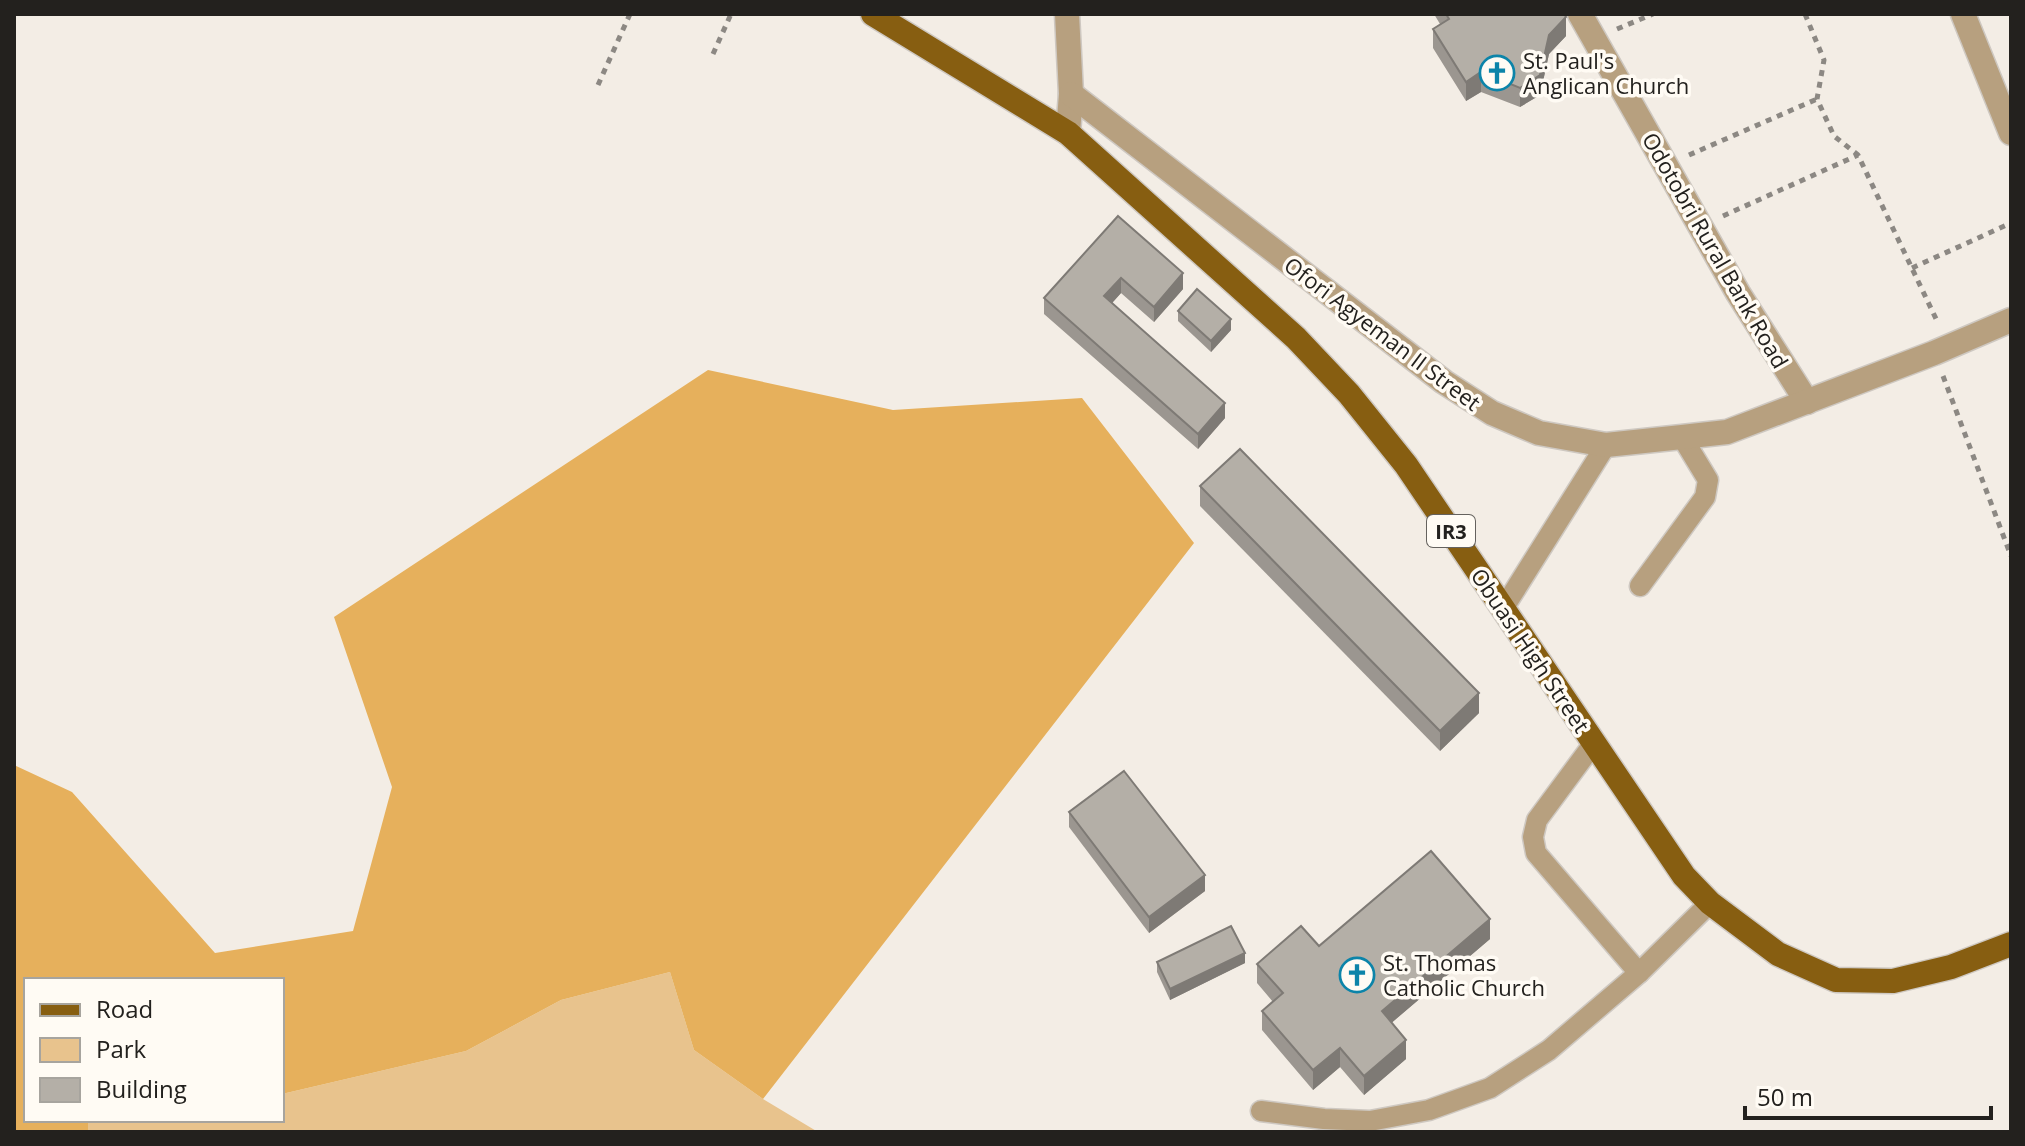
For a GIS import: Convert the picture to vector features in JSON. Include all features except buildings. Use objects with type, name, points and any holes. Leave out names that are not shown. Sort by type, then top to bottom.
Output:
[{"type":"main road","name":"Obuasi High Street","points":[[873,14],[1068,133],[1296,338],[1349,394],[1406,465],[1684,876],[1710,903],[1778,954],[1836,980],[1893,981],[1951,967],[2011,944]]},
{"type":"street","points":[[1067,14],[1071,94],[1068,133]]},
{"type":"street","name":"Odotobri Rural Bank Road","points":[[1580,14],[1738,293],[1807,402]]},
{"type":"street","points":[[1963,14],[2011,133]]},
{"type":"street","name":"Ofori Agyeman II Street","points":[[1071,94],[1456,390],[1492,413],[1539,433],[1606,445],[1727,432],[1942,350],[2011,320]]},
{"type":"lane","points":[[1640,586],[1705,497],[1708,480],[1682,437]]},
{"type":"lane","points":[[1503,609],[1606,445]]},
{"type":"lane","points":[[1594,743],[1537,820],[1533,837],[1536,853],[1639,973]]},
{"type":"lane","points":[[1261,1111],[1370,1121],[1429,1110],[1490,1088],[1549,1050],[1639,973],[1710,903]]},
{"type":"path","points":[[598,85],[630,14]]},
{"type":"path","points":[[713,54],[731,14]]},
{"type":"path","points":[[1594,39],[1653,14]]},
{"type":"path","points":[[1805,14],[1824,60],[1817,99],[1834,136],[1858,155],[1912,268],[2011,556]]},
{"type":"path","points":[[1666,165],[1817,99]]},
{"type":"path","points":[[1700,226],[1858,155]]},
{"type":"path","points":[[1912,268],[2011,223]]},
{"type":"green space","points":[[670,972],[694,1050],[763,1099],[818,1132],[88,1132],[88,1122],[284,1122],[284,1094],[466,1051],[561,1000]]},
{"type":"shaded area","points":[[708,370],[893,410],[1082,398],[1194,543],[763,1099],[694,1050],[670,972],[561,1000],[466,1051],[284,1094],[284,978],[24,978],[24,1122],[88,1122],[88,1132],[14,1132],[14,765],[72,792],[215,953],[353,931],[392,787],[334,617]]},
{"type":"place","name":"St. Paul's Anglican Church","points":[[1497,73]]},
{"type":"place","name":"St. Thomas Catholic Church","points":[[1357,975]]}]
